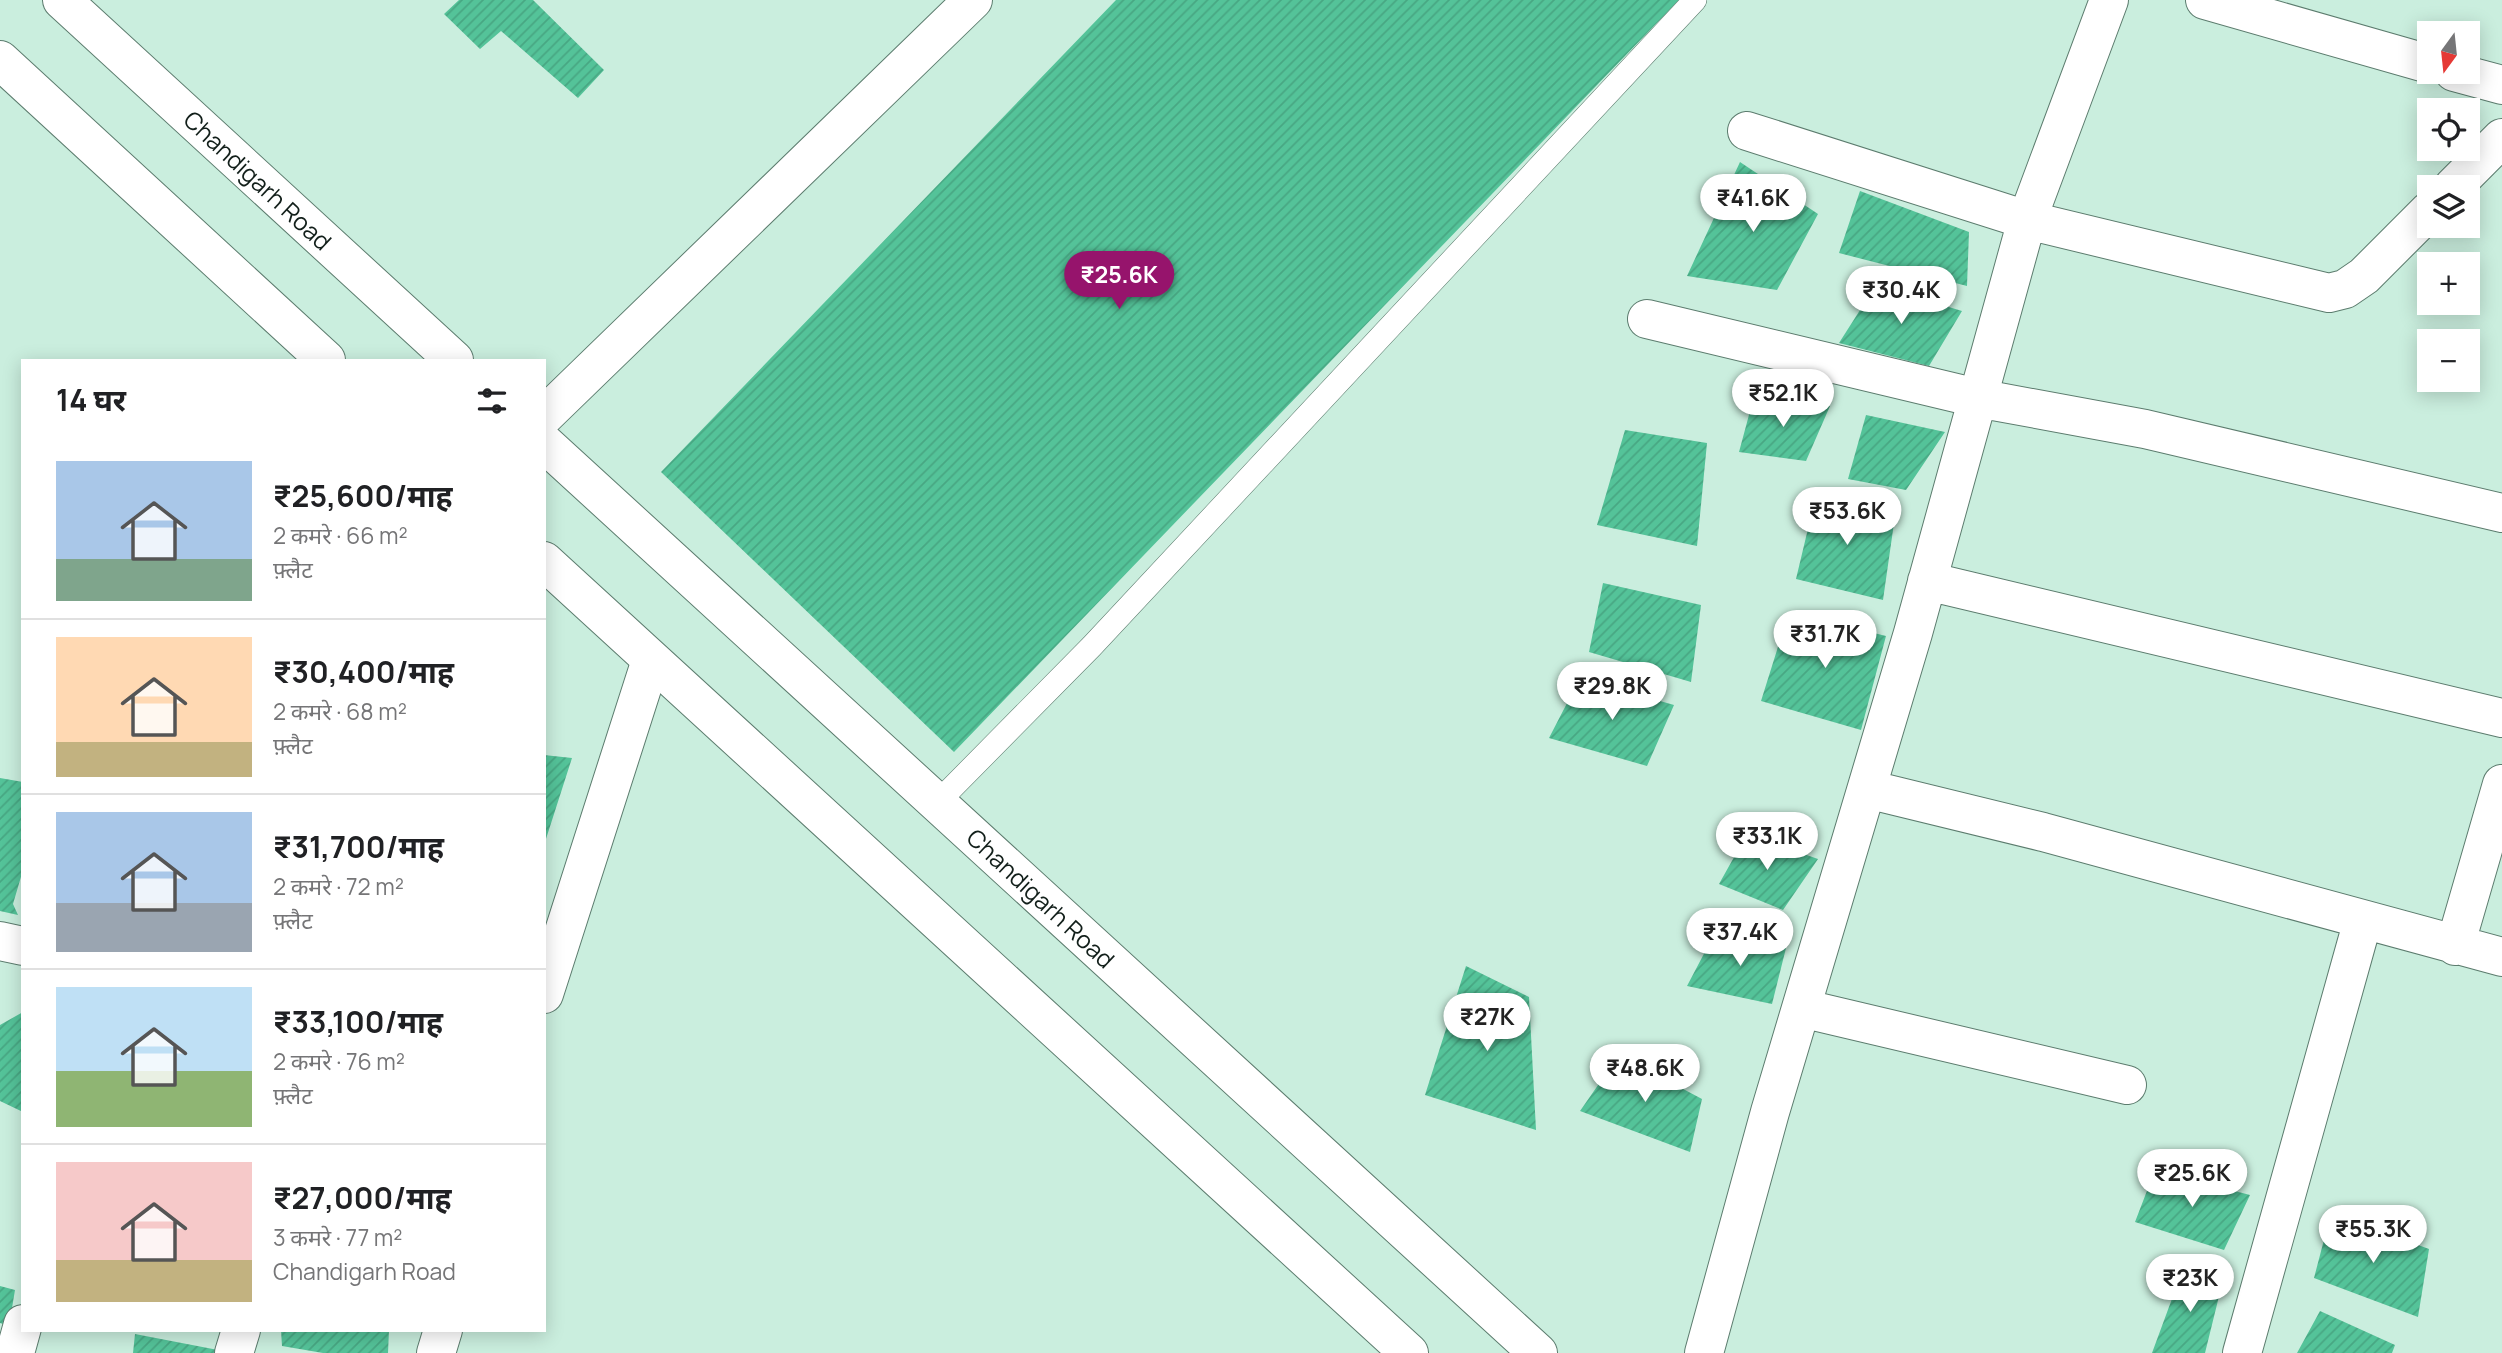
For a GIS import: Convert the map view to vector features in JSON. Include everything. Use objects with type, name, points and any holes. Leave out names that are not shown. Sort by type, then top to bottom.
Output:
[{"type":"street","name":"Chandigarh Road","points":[[62,0],[453,359]]},
{"type":"street","points":[[546,414],[973,0]]},
{"type":"street","points":[[1704,1353],[1801,1008],[1927,581],[2027,220],[2109,0]]},
{"type":"street","points":[[2205,0],[2417,61]]},
{"type":"street","points":[[0,61],[325,359]]},
{"type":"street","points":[[2480,79],[2502,85]]},
{"type":"street","points":[[1747,131],[2027,220],[2329,293],[2345,289],[2364,276],[2417,223]]},
{"type":"street","points":[[2465,175],[2502,138]]},
{"type":"street","points":[[1647,319],[1978,398],[2144,429],[2502,513]]},
{"type":"street","name":"Chandigarh Road","points":[[546,445],[1538,1353]]},
{"type":"street","points":[[546,563],[1409,1353]]},
{"type":"street","points":[[1927,581],[2502,718]]},
{"type":"street","points":[[546,988],[652,660]]},
{"type":"street","points":[[2455,946],[2502,784]]},
{"type":"street","points":[[1867,789],[2043,832],[2502,957]]},
{"type":"street","points":[[2242,1353],[2363,920]]},
{"type":"street","points":[[0,941],[21,946]]},
{"type":"street","points":[[1801,1008],[2127,1085]]},
{"type":"street","points":[[15,1353],[21,1331]]},
{"type":"street","points":[[234,1353],[240,1332]]},
{"type":"street","points":[[436,1353],[442,1332]]},
{"type":"lane","points":[[937,803],[1102,636],[1695,0]]},
{"type":"building","points":[[459,0],[533,0],[604,70],[578,98],[501,31],[480,49],[444,14]]},
{"type":"building","points":[[1116,0],[1679,0],[954,752],[661,472]]},
{"type":"building","points":[[1740,162],[1818,214],[1777,290],[1687,276]]},
{"type":"building","points":[[1860,191],[1969,232],[1967,286],[1839,253]]},
{"type":"building","points":[[1876,285],[1962,311],[1929,366],[1839,343]]},
{"type":"building","points":[[1753,400],[1830,406],[1806,461],[1739,452]]},
{"type":"building","points":[[1866,415],[1945,432],[1906,490],[1848,479]]},
{"type":"building","points":[[1625,430],[1707,443],[1697,546],[1597,525]]},
{"type":"building","points":[[1817,491],[1895,516],[1883,600],[1796,579]]},
{"type":"building","points":[[1603,583],[1701,605],[1691,682],[1589,652]]},
{"type":"building","points":[[1789,612],[1886,636],[1861,730],[1761,701]]},
{"type":"building","points":[[1580,678],[1674,705],[1647,766],[1549,738]]},
{"type":"building","points":[[546,755],[572,758],[546,839]]},
{"type":"building","points":[[0,778],[21,782],[21,877],[13,904],[18,915],[0,911]]},
{"type":"building","points":[[1747,834],[1818,859],[1783,910],[1719,884]]},
{"type":"building","points":[[1717,929],[1786,948],[1772,1004],[1687,986]]},
{"type":"building","points":[[1466,966],[1529,997],[1536,1130],[1425,1095]]},
{"type":"building","points":[[21,1013],[21,1111],[0,1101],[0,1025]]},
{"type":"building","points":[[1619,1055],[1702,1099],[1690,1152],[1580,1111]]},
{"type":"building","points":[[2155,1170],[2250,1195],[2224,1250],[2135,1222]]},
{"type":"building","points":[[2331,1213],[2429,1249],[2418,1317],[2314,1278]]},
{"type":"building","points":[[2183,1269],[2224,1276],[2205,1353],[2152,1353]]},
{"type":"building","points":[[0,1286],[15,1290],[9,1326],[0,1323]]},
{"type":"building","points":[[2320,1311],[2395,1345],[2392,1353],[2297,1353]]},
{"type":"building","points":[[281,1332],[389,1332],[388,1353],[323,1353],[282,1346]]},
{"type":"building","points":[[135,1334],[218,1350],[217,1353],[133,1353]]}]
